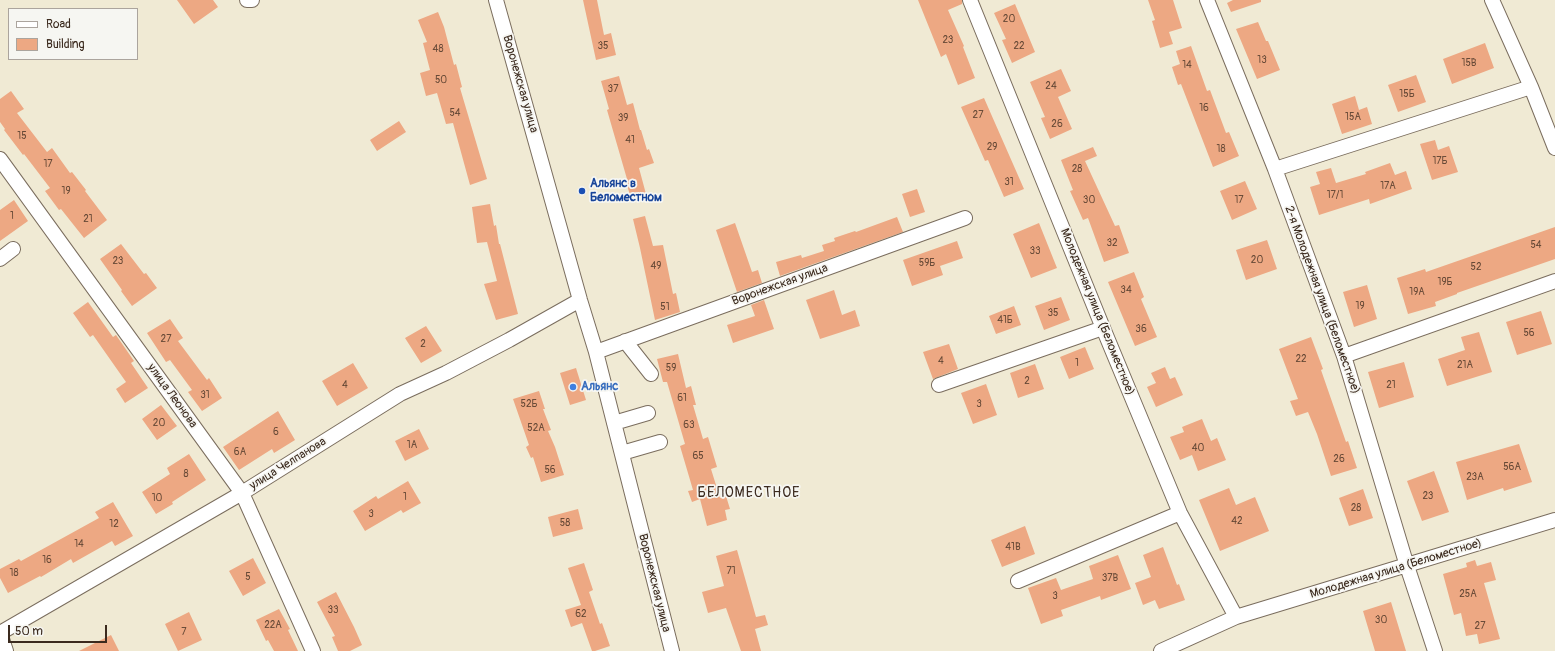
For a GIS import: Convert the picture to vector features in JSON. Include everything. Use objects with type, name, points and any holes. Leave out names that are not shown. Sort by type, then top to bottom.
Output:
[{"type":"street","points":[[247,0],[252,0]]},
{"type":"street","name":"Воронежская улица","points":[[496,0],[596,352],[672,651]]},
{"type":"street","name":"Молодежная улица (Беломестное)","points":[[970,0],[1180,513],[1236,617]]},
{"type":"street","name":"2-я Молодежная улица (Беломестное)","points":[[1207,0],[1275,169],[1344,356],[1407,566],[1435,651]]},
{"type":"street","points":[[1492,0],[1531,86],[1555,148]]},
{"type":"street","points":[[1275,169],[1531,86]]},
{"type":"street","name":"улица Леонова","points":[[2,165],[242,493],[313,651]]},
{"type":"street","name":"Воронежская улица","points":[[596,352],[964,218]]},
{"type":"street","points":[[0,259],[13,249]]},
{"type":"street","points":[[1344,356],[1555,281]]},
{"type":"street","name":"улица Челпанова","points":[[0,634],[242,493],[400,394],[446,373],[502,344],[580,300]]},
{"type":"street","points":[[939,385],[1103,328]]},
{"type":"street","points":[[625,341],[651,374]]},
{"type":"street","points":[[614,423],[648,413]]},
{"type":"street","points":[[622,453],[660,442]]},
{"type":"street","points":[[1018,582],[1180,513]]},
{"type":"street","name":"Молодежная улица (Беломестное)","points":[[1161,651],[1236,617],[1555,520]]},
{"type":"street","points":[[0,634],[6,651]]},
{"type":"building","points":[[177,0],[213,0],[218,7],[194,24]]},
{"type":"building","points":[[583,0],[597,0],[604,35],[611,33],[616,55],[596,60]]},
{"type":"building","points":[[918,0],[962,0],[962,4],[948,10],[964,46],[963,47],[975,78],[958,85],[946,54],[941,57]]},
{"type":"building","points":[[1148,0],[1173,0],[1182,28],[1169,32],[1173,44],[1160,48],[1152,21],[1155,20]]},
{"type":"building","points":[[1233,0],[1261,0],[1261,2],[1231,12],[1227,3]]},
{"type":"building","points":[[1015,4],[1035,52],[1012,63],[1002,40],[1006,39],[994,13]]},
{"type":"building","points":[[438,12],[444,27],[454,65],[456,64],[462,87],[460,88],[487,179],[470,185],[453,123],[446,124],[437,93],[426,96],[420,73],[430,70],[423,43],[427,42],[418,20]]},
{"type":"building","points":[[1258,22],[1280,70],[1257,79],[1236,29]]},
{"type":"building","points":[[1485,43],[1494,68],[1452,84],[1443,59]]},
{"type":"building","points":[[1191,46],[1207,91],[1210,90],[1226,133],[1229,132],[1239,156],[1213,167],[1181,84],[1178,85],[1172,67],[1180,64],[1176,51]]},
{"type":"building","points":[[1061,69],[1071,91],[1058,97],[1072,129],[1050,139],[1041,118],[1045,117],[1030,82]]},
{"type":"building","points":[[1416,75],[1426,102],[1398,112],[1388,85]]},
{"type":"building","points":[[619,76],[627,105],[633,103],[647,150],[649,149],[654,163],[639,168],[646,194],[631,198],[607,110],[609,109],[601,81]]},
{"type":"building","points":[[11,91],[24,109],[17,113],[47,152],[52,148],[70,173],[72,172],[86,190],[85,191],[107,220],[84,238],[61,209],[59,210],[45,191],[50,188],[4,130],[5,129],[0,122],[0,99]]},
{"type":"building","points":[[1355,96],[1359,110],[1367,107],[1372,124],[1342,134],[1332,104]]},
{"type":"building","points":[[984,98],[1024,189],[1004,197],[988,160],[985,161],[961,107]]},
{"type":"building","points":[[399,121],[406,132],[377,151],[370,140]]},
{"type":"building","points":[[1435,140],[1438,150],[1449,146],[1458,172],[1432,180],[1420,144]]},
{"type":"building","points":[[1093,147],[1097,156],[1085,161],[1115,226],[1119,225],[1129,253],[1104,262],[1088,218],[1083,220],[1070,191],[1073,190],[1061,160]]},
{"type":"building","points":[[1390,163],[1395,175],[1406,171],[1412,189],[1370,204],[1369,199],[1319,215],[1310,187],[1320,184],[1316,172],[1331,168],[1336,183],[1366,174],[1365,172]]},
{"type":"building","points":[[1245,181],[1257,209],[1232,220],[1220,191]]},
{"type":"building","points":[[917,189],[925,212],[910,217],[902,194]]},
{"type":"building","points":[[14,200],[28,221],[0,241],[0,210]]},
{"type":"building","points":[[490,204],[494,226],[496,225],[499,244],[518,314],[496,320],[484,284],[497,281],[487,242],[477,243],[472,207]]},
{"type":"building","points":[[645,216],[653,246],[663,245],[673,294],[676,293],[680,312],[655,320],[633,219]]},
{"type":"building","points":[[897,217],[903,232],[780,276],[776,262],[801,255],[802,258],[824,251],[822,245],[835,241],[834,238],[855,231],[856,232]]},
{"type":"building","points":[[735,223],[752,272],[758,270],[762,283],[737,292],[716,230]]},
{"type":"building","points":[[1039,223],[1057,268],[1031,278],[1013,234]]},
{"type":"building","points":[[1555,227],[1555,259],[1457,293],[1435,302],[1436,306],[1408,314],[1397,278],[1425,269],[1426,272]]},
{"type":"building","points":[[1267,240],[1277,269],[1246,280],[1236,250]]},
{"type":"building","points":[[957,241],[963,258],[940,266],[943,275],[912,286],[903,260]]},
{"type":"building","points":[[121,244],[157,288],[132,306],[100,259]]},
{"type":"building","points":[[1134,272],[1144,297],[1141,299],[1157,337],[1135,346],[1108,282]]},
{"type":"building","points":[[1367,285],[1377,319],[1354,327],[1343,292]]},
{"type":"building","points":[[834,290],[842,315],[855,310],[860,326],[820,339],[806,300]]},
{"type":"building","points":[[1061,297],[1070,320],[1044,330],[1035,306]]},
{"type":"building","points":[[764,300],[774,329],[733,343],[727,325],[755,316],[751,305]]},
{"type":"building","points":[[88,302],[113,337],[116,335],[134,361],[131,363],[148,388],[125,403],[116,389],[126,382],[93,335],[90,337],[73,313]]},
{"type":"building","points":[[1014,306],[1021,325],[996,334],[989,316]]},
{"type":"building","points":[[1541,311],[1552,344],[1517,355],[1506,322]]},
{"type":"building","points":[[170,319],[183,338],[178,341],[207,380],[209,378],[222,398],[202,411],[188,392],[192,390],[170,360],[166,362],[147,333]]},
{"type":"building","points":[[426,326],[442,351],[421,363],[405,338]]},
{"type":"building","points":[[1479,332],[1492,372],[1447,386],[1438,359],[1465,350],[1461,337]]},
{"type":"building","points":[[1311,337],[1323,369],[1321,370],[1346,442],[1348,441],[1357,468],[1331,476],[1308,412],[1296,416],[1290,401],[1298,399],[1279,349]]},
{"type":"building","points":[[949,344],[958,369],[933,379],[923,352]]},
{"type":"building","points":[[1085,347],[1094,369],[1069,379],[1060,357]]},
{"type":"building","points":[[678,354],[686,388],[691,386],[696,405],[693,405],[703,439],[708,437],[717,467],[711,469],[720,498],[726,496],[730,509],[725,510],[727,520],[707,526],[700,499],[692,502],[688,491],[693,490],[680,446],[685,444],[667,382],[663,382],[657,359]]},
{"type":"building","points":[[1404,362],[1414,397],[1379,408],[1368,372]]},
{"type":"building","points":[[353,363],[368,388],[337,406],[322,381]]},
{"type":"building","points":[[1035,364],[1044,389],[1018,398],[1010,373]]},
{"type":"building","points":[[1165,367],[1170,379],[1175,377],[1183,395],[1156,407],[1147,387],[1156,383],[1151,373]]},
{"type":"building","name":"Альянс","points":[[576,368],[586,400],[570,405],[560,373]]},
{"type":"building","points":[[986,384],[997,415],[973,424],[961,393]]},
{"type":"building","points":[[539,391],[545,409],[543,409],[551,430],[548,431],[564,475],[541,482],[533,457],[531,458],[526,447],[529,445],[513,399]]},
{"type":"building","points":[[161,405],[177,426],[157,440],[142,419]]},
{"type":"building","points":[[278,411],[295,440],[274,453],[272,449],[239,470],[223,447]]},
{"type":"building","points":[[1202,419],[1211,441],[1217,438],[1226,460],[1198,471],[1192,455],[1180,460],[1170,437],[1184,432],[1182,427]]},
{"type":"building","points":[[419,429],[429,449],[405,461],[395,441]]},
{"type":"building","points":[[1519,444],[1532,482],[1504,491],[1503,488],[1467,500],[1456,462]]},
{"type":"building","points":[[189,454],[206,480],[172,502],[173,504],[156,514],[142,492],[170,474],[167,468]]},
{"type":"building","points":[[1434,471],[1449,512],[1422,521],[1407,481]]},
{"type":"building","points":[[408,481],[421,503],[403,513],[401,510],[365,531],[353,511],[376,496],[378,499]]},
{"type":"building","points":[[1229,488],[1236,505],[1255,497],[1269,531],[1220,551],[1199,500]]},
{"type":"building","points":[[1363,489],[1373,518],[1349,526],[1339,498]]},
{"type":"building","points":[[113,502],[133,536],[115,546],[112,541],[73,563],[71,559],[41,577],[40,576],[8,593],[0,578],[0,569],[19,559],[21,561],[99,518],[95,512]]},
{"type":"building","points":[[578,509],[583,529],[553,537],[548,517]]},
{"type":"building","points":[[1025,526],[1035,554],[1002,567],[991,540]]},
{"type":"building","points":[[1163,547],[1177,585],[1179,584],[1185,600],[1159,609],[1155,600],[1143,605],[1135,583],[1151,577],[1143,555]]},
{"type":"building","points":[[737,550],[756,617],[765,615],[768,625],[755,629],[761,651],[741,651],[726,608],[708,613],[702,592],[724,586],[716,556]]},
{"type":"building","points":[[1118,555],[1131,589],[1101,600],[1100,596],[1061,610],[1063,616],[1041,624],[1028,588],[1056,578],[1061,590],[1093,579],[1089,566]]},
{"type":"building","points":[[253,558],[266,583],[243,596],[229,571]]},
{"type":"building","points":[[1475,560],[1477,566],[1491,562],[1496,580],[1484,583],[1500,639],[1479,644],[1477,634],[1466,636],[1461,613],[1454,615],[1443,574],[1467,567],[1466,563]]},
{"type":"building","points":[[584,563],[593,590],[589,592],[600,624],[602,623],[610,646],[595,651],[592,651],[582,623],[571,627],[565,610],[581,605],[568,568]]},
{"type":"building","points":[[336,592],[362,645],[350,651],[338,651],[332,637],[335,636],[317,602]]},
{"type":"building","points":[[1391,602],[1406,651],[1375,651],[1363,611]]},
{"type":"building","points":[[279,609],[290,629],[288,630],[298,651],[274,651],[268,640],[266,641],[256,620]]},
{"type":"building","points":[[189,612],[202,640],[178,651],[165,624]]},
{"type":"building","points":[[111,635],[119,651],[79,651]]},
{"type":"place","name":"Альянс в Беломестном","points":[[582,191]]},
{"type":"place","name":"Альянс","points":[[573,387]]},
{"type":"district","name":"БЕЛОМЕСТНОЕ","points":[[749,493]]}]
